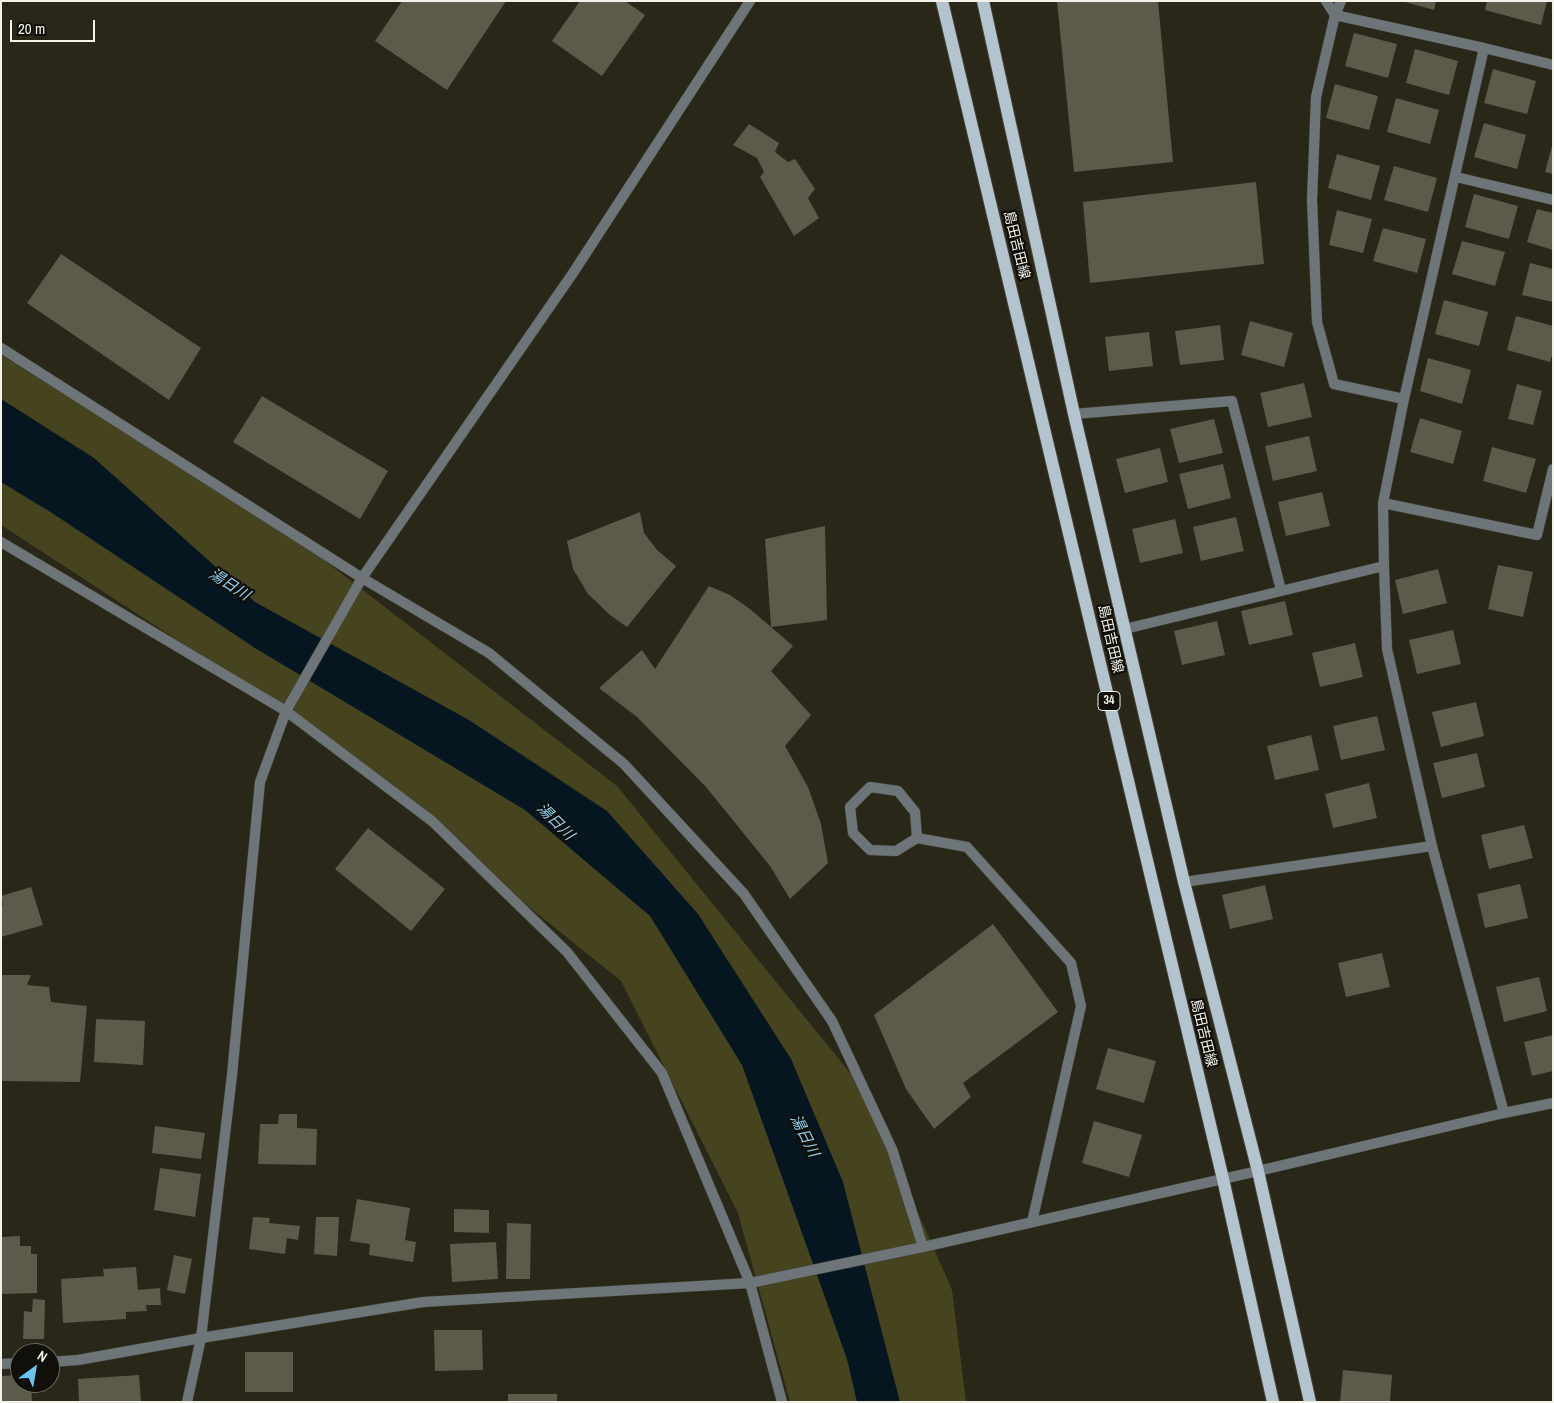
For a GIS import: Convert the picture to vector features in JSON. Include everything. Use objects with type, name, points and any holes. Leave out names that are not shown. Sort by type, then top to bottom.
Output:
[{"type":"main road","name":"島田吉田線","points":[[942,1],[1223,1180],[1272,1402]]},
{"type":"main road","name":"島田吉田線","points":[[983,1],[1074,414],[1184,882],[1258,1172],[1310,1402]]},
{"type":"street","points":[[188,1402],[201,1338],[232,1074],[260,782],[286,711],[362,578],[573,273],[750,1]]},
{"type":"street","points":[[1326,1],[1336,15],[1553,65]]},
{"type":"street","points":[[1341,1],[1316,97],[1312,200],[1317,322],[1334,384],[1404,399]]},
{"type":"street","points":[[1484,48],[1404,399],[1384,503],[1384,566],[1387,649],[1432,846],[1504,1113]]},
{"type":"street","points":[[1456,177],[1553,200]]},
{"type":"street","points":[[1,348],[362,578],[488,652],[624,764],[744,894],[832,1021],[892,1149],[923,1247]]},
{"type":"street","points":[[1074,414],[1232,401],[1281,590]]},
{"type":"street","points":[[1384,503],[1537,534],[1553,469]]},
{"type":"street","points":[[1,542],[286,711],[432,821],[567,952],[662,1073],[750,1283],[782,1402]]},
{"type":"street","points":[[1125,629],[1384,566]]},
{"type":"street","points":[[917,838],[915,812],[898,791],[870,787],[850,807],[853,833],[870,850],[896,851],[917,838],[967,847],[1072,963],[1081,1006],[1032,1222]]},
{"type":"street","points":[[1184,882],[1432,846]]},
{"type":"street","points":[[60,1361],[78,1360],[423,1302],[750,1283],[923,1247],[1223,1180],[1553,1103]]},
{"type":"shaded area","points":[[1,355],[276,523],[617,786],[864,1090],[952,1290],[966,1402],[790,1402],[738,1213],[621,981],[286,711],[1,525]]},
{"type":"water","name":"湯日川","points":[[1,399],[94,458],[255,602],[469,720],[607,811],[698,914],[791,1059],[843,1182],[900,1402],[857,1402],[847,1359],[742,1065],[650,916],[525,810],[255,648],[52,513],[1,482]]},
{"type":"building","points":[[402,1],[506,1],[447,90],[375,41]]},
{"type":"building","points":[[580,1],[625,1],[645,15],[602,76],[552,41]]},
{"type":"building","points":[[1057,1],[1158,1],[1173,162],[1074,172]]},
{"type":"building","points":[[1402,1],[1436,1],[1434,10]]},
{"type":"building","points":[[1487,1],[1547,1],[1541,25],[1485,10]]},
{"type":"building","points":[[1354,33],[1397,44],[1388,78],[1345,66]]},
{"type":"building","points":[[1415,49],[1458,61],[1449,95],[1406,83]]},
{"type":"building","points":[[1493,69],[1536,81],[1527,114],[1484,103]]},
{"type":"building","points":[[1335,84],[1378,96],[1369,130],[1326,118]]},
{"type":"building","points":[[1396,98],[1439,110],[1430,144],[1387,132]]},
{"type":"building","points":[[1484,123],[1526,135],[1517,169],[1474,157]]},
{"type":"building","points":[[749,124],[779,143],[775,152],[788,162],[795,159],[815,189],[808,198],[819,218],[794,236],[760,177],[764,172],[757,158],[733,145]]},
{"type":"building","points":[[1553,146],[1553,174],[1545,172]]},
{"type":"building","points":[[1337,154],[1380,166],[1371,200],[1328,188]]},
{"type":"building","points":[[1394,166],[1437,178],[1428,212],[1384,200]]},
{"type":"building","points":[[1256,182],[1264,264],[1090,283],[1083,202]]},
{"type":"building","points":[[1474,194],[1518,206],[1509,239],[1465,227]]},
{"type":"building","points":[[1537,209],[1553,213],[1553,250],[1527,242]]},
{"type":"building","points":[[1337,210],[1372,219],[1363,253],[1329,245]]},
{"type":"building","points":[[1383,228],[1426,239],[1417,273],[1373,261]]},
{"type":"building","points":[[1462,241],[1505,252],[1495,286],[1452,274]]},
{"type":"building","points":[[61,254],[201,348],[169,400],[27,303]]},
{"type":"building","points":[[1530,263],[1553,269],[1553,302],[1522,295]]},
{"type":"building","points":[[1444,300],[1488,312],[1479,346],[1435,334]]},
{"type":"building","points":[[1516,316],[1553,326],[1553,352],[1550,362],[1507,350]]},
{"type":"building","points":[[1250,321],[1293,333],[1284,367],[1241,355]]},
{"type":"building","points":[[1220,325],[1224,360],[1180,365],[1175,331]]},
{"type":"building","points":[[1149,332],[1153,366],[1109,371],[1105,337]]},
{"type":"building","points":[[1428,358],[1471,370],[1462,404],[1420,391]]},
{"type":"building","points":[[1304,383],[1312,417],[1268,427],[1260,393]]},
{"type":"building","points":[[1517,384],[1542,391],[1533,425],[1508,419]]},
{"type":"building","points":[[262,396],[388,471],[360,519],[233,442]]},
{"type":"building","points":[[1420,418],[1462,431],[1453,464],[1410,452]]},
{"type":"building","points":[[1214,419],[1223,453],[1179,463],[1170,429]]},
{"type":"building","points":[[1309,436],[1317,471],[1273,481],[1265,446]]},
{"type":"building","points":[[1492,447],[1536,459],[1526,493],[1483,481]]},
{"type":"building","points":[[1160,448],[1168,482],[1125,493],[1116,459]]},
{"type":"building","points":[[1223,464],[1231,498],[1188,509],[1179,474]]},
{"type":"building","points":[[1322,492],[1330,526],[1286,536],[1278,502]]},
{"type":"building","points":[[640,512],[644,533],[657,550],[676,566],[627,627],[610,615],[588,594],[573,569],[567,541]]},
{"type":"building","points":[[1236,517],[1244,551],[1201,561],[1193,527]]},
{"type":"building","points":[[1175,519],[1183,553],[1140,563],[1132,529]]},
{"type":"building","points":[[825,526],[827,620],[771,627],[765,539]]},
{"type":"building","points":[[1498,565],[1533,572],[1523,617],[1488,609]]},
{"type":"building","points":[[1438,569],[1447,603],[1403,614],[1395,580]]},
{"type":"building","points":[[709,586],[730,595],[750,609],[793,646],[771,671],[811,715],[785,746],[808,787],[821,824],[828,863],[790,899],[770,866],[706,787],[637,717],[599,688],[642,650],[655,669]]},
{"type":"building","points":[[1285,601],[1293,635],[1249,645],[1241,611]]},
{"type":"building","points":[[1217,621],[1225,655],[1182,665],[1174,631]]},
{"type":"building","points":[[1453,630],[1461,664],[1417,674],[1409,640]]},
{"type":"building","points":[[1355,643],[1363,677],[1320,687],[1312,653]]},
{"type":"building","points":[[1476,702],[1484,736],[1441,747],[1432,712]]},
{"type":"building","points":[[1377,716],[1385,750],[1341,760],[1333,726]]},
{"type":"building","points":[[1311,735],[1319,770],[1275,780],[1267,746]]},
{"type":"building","points":[[1477,753],[1485,787],[1442,798],[1433,763]]},
{"type":"building","points":[[1369,783],[1377,818],[1333,828],[1325,794]]},
{"type":"building","points":[[1524,825],[1533,858],[1489,869],[1481,835]]},
{"type":"building","points":[[368,828],[445,889],[411,931],[335,869]]},
{"type":"building","points":[[1520,884],[1528,918],[1485,928],[1477,894]]},
{"type":"building","points":[[1265,885],[1273,919],[1230,929],[1222,895]]},
{"type":"building","points":[[31,887],[43,925],[1,937],[1,906],[3,905],[1,896]]},
{"type":"building","points":[[993,924],[1058,1012],[963,1083],[971,1097],[934,1129],[906,1089],[874,1015]]},
{"type":"building","points":[[1382,953],[1390,987],[1346,997],[1338,963]]},
{"type":"building","points":[[1,975],[31,975],[27,985],[49,987],[51,1002],[87,1006],[80,1082],[1,1081]]},
{"type":"building","points":[[1539,977],[1547,1011],[1504,1022],[1496,987]]},
{"type":"building","points":[[96,1019],[145,1021],[143,1065],[94,1062]]},
{"type":"building","points":[[1553,1035],[1553,1071],[1532,1076],[1524,1042]]},
{"type":"building","points":[[1108,1048],[1156,1061],[1144,1103],[1096,1089]]},
{"type":"building","points":[[279,1114],[297,1114],[297,1128],[317,1129],[316,1165],[258,1164],[260,1124],[278,1124]]},
{"type":"building","points":[[1094,1121],[1142,1135],[1129,1177],[1082,1163]]},
{"type":"building","points":[[155,1126],[205,1133],[201,1159],[152,1153]]},
{"type":"building","points":[[160,1168],[201,1174],[195,1217],[154,1210]]},
{"type":"building","points":[[357,1199],[410,1208],[405,1240],[416,1242],[413,1262],[369,1255],[370,1244],[350,1241]]},
{"type":"building","points":[[454,1209],[489,1210],[489,1233],[454,1232]]},
{"type":"building","points":[[253,1217],[270,1218],[269,1223],[300,1226],[298,1240],[287,1238],[285,1254],[249,1249]]},
{"type":"building","points":[[316,1217],[339,1217],[337,1256],[314,1254]]},
{"type":"building","points":[[507,1223],[531,1224],[530,1279],[506,1279]]},
{"type":"building","points":[[20,1236],[20,1246],[31,1246],[31,1254],[37,1254],[37,1293],[1,1294],[1,1237]]},
{"type":"building","points":[[496,1242],[498,1279],[452,1282],[450,1244]]},
{"type":"building","points":[[174,1255],[192,1259],[185,1294],[167,1290]]},
{"type":"building","points":[[136,1267],[138,1290],[160,1288],[161,1305],[146,1305],[147,1311],[126,1312],[126,1319],[63,1323],[61,1279],[104,1276],[103,1269]]},
{"type":"building","points":[[33,1299],[45,1300],[44,1339],[23,1339],[24,1311],[32,1312]]},
{"type":"building","points":[[434,1330],[482,1330],[483,1370],[435,1371]]},
{"type":"building","points":[[245,1352],[293,1352],[293,1392],[245,1392]]},
{"type":"building","points":[[1343,1370],[1392,1375],[1390,1402],[1340,1402]]},
{"type":"building","points":[[139,1375],[141,1402],[79,1402],[78,1379]]},
{"type":"building","points":[[1,1376],[10,1376],[10,1393],[32,1393],[32,1402],[1,1402]]},
{"type":"building","points":[[508,1394],[557,1394],[557,1402],[508,1402]]}]
